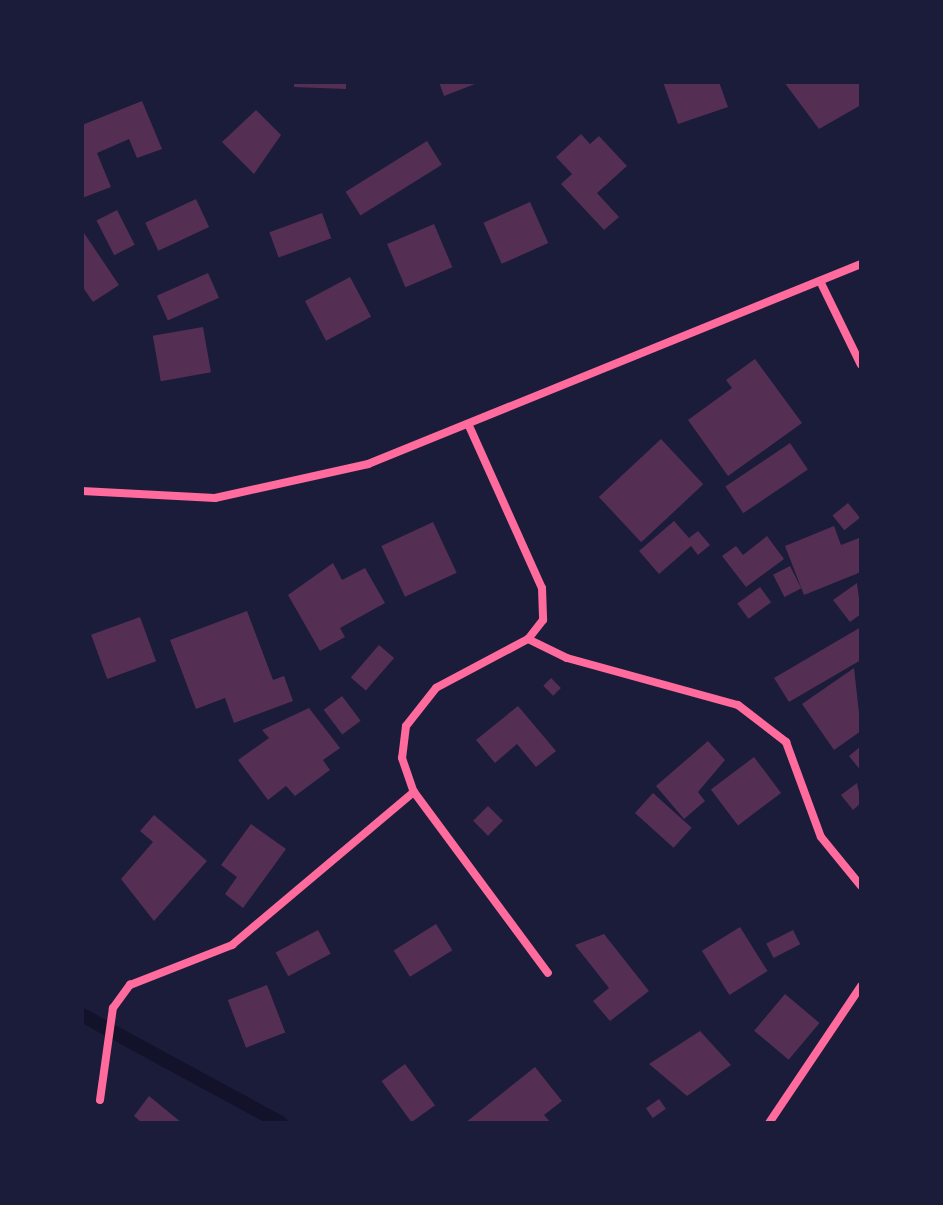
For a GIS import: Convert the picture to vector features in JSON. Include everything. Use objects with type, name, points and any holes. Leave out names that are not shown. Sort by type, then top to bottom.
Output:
[{"type":"street","points":[[82,491],[215,498],[258,491],[368,464],[470,428],[861,264]]},
{"type":"street","points":[[820,281],[861,365]]},
{"type":"street","points":[[470,428],[542,588],[543,620],[528,639],[436,688],[419,705],[401,741],[414,792],[548,973]]},
{"type":"street","points":[[528,639],[567,658],[738,705],[786,742],[821,837],[861,886]]},
{"type":"street","points":[[100,1100],[113,1008],[130,985],[232,945],[414,792]]},
{"type":"street","points":[[769,1123],[861,986]]},
{"type":"building","points":[[294,82],[346,82],[346,89],[294,87]]},
{"type":"building","points":[[439,82],[480,82],[444,96]]},
{"type":"building","points":[[663,82],[719,82],[728,107],[678,124]]},
{"type":"building","points":[[784,82],[861,82],[861,105],[819,129]]},
{"type":"building","points":[[142,101],[162,149],[137,158],[129,139],[97,153],[111,187],[82,198],[82,125]]},
{"type":"building","points":[[256,110],[281,135],[254,174],[222,142]]},
{"type":"building","points":[[581,134],[590,144],[599,136],[627,166],[597,193],[619,217],[604,230],[561,184],[572,174],[556,157]]},
{"type":"building","points":[[427,141],[442,165],[360,216],[346,192]]},
{"type":"building","points":[[196,199],[209,227],[158,251],[145,223]]},
{"type":"building","points":[[530,202],[548,243],[502,264],[483,223]]},
{"type":"building","points":[[117,210],[135,245],[114,255],[97,220]]},
{"type":"building","points":[[322,213],[331,238],[279,258],[269,232]]},
{"type":"building","points":[[434,224],[452,267],[405,287],[387,244]]},
{"type":"building","points":[[82,230],[119,285],[93,302],[82,286]]},
{"type":"building","points":[[208,273],[219,298],[168,320],[157,296]]},
{"type":"building","points":[[350,277],[371,317],[326,341],[305,301]]},
{"type":"building","points":[[203,327],[211,372],[161,381],[153,336]]},
{"type":"building","points":[[755,359],[802,423],[728,476],[688,420],[732,388],[726,380]]},
{"type":"building","points":[[661,439],[703,484],[641,542],[599,497]]},
{"type":"building","points":[[790,443],[808,470],[743,513],[725,487]]},
{"type":"building","points":[[848,503],[860,518],[844,530],[832,516]]},
{"type":"building","points":[[674,521],[689,538],[698,531],[710,545],[698,555],[691,546],[659,574],[639,551]]},
{"type":"building","points":[[433,522],[457,573],[405,597],[381,546]]},
{"type":"building","points":[[834,526],[841,545],[859,538],[861,572],[804,595],[785,546]]},
{"type":"building","points":[[767,536],[784,559],[746,587],[722,556],[736,546],[743,555]]},
{"type":"building","points":[[333,563],[342,580],[365,568],[385,603],[340,628],[345,637],[320,651],[288,595]]},
{"type":"building","points":[[790,566],[801,588],[784,597],[773,575]]},
{"type":"building","points":[[857,583],[861,614],[850,622],[833,600]]},
{"type":"building","points":[[760,587],[771,602],[749,619],[737,603]]},
{"type":"building","points":[[247,611],[273,680],[284,676],[293,701],[234,723],[225,698],[196,709],[170,640]]},
{"type":"building","points":[[140,617],[156,661],[107,679],[91,635]]},
{"type":"building","points":[[861,627],[861,660],[789,702],[774,678]]},
{"type":"building","points":[[379,645],[394,658],[366,691],[351,677]]},
{"type":"building","points":[[854,668],[861,731],[834,750],[802,704]]},
{"type":"building","points":[[551,678],[561,688],[553,696],[543,686]]},
{"type":"building","points":[[342,696],[361,721],[342,735],[324,710]]},
{"type":"building","points":[[518,706],[556,751],[536,767],[517,744],[495,763],[476,740]]},
{"type":"building","points":[[309,708],[340,748],[323,760],[330,770],[295,796],[286,786],[268,800],[238,760],[269,738],[262,730]]},
{"type":"building","points":[[708,741],[725,760],[698,792],[705,801],[684,819],[656,786]]},
{"type":"building","points":[[861,746],[861,771],[849,756]]},
{"type":"building","points":[[754,757],[781,793],[738,825],[711,789]]},
{"type":"building","points":[[857,783],[861,803],[853,810],[841,795]]},
{"type":"building","points":[[653,793],[692,828],[674,848],[635,813]]},
{"type":"building","points":[[488,806],[503,821],[488,836],[473,821]]},
{"type":"building","points":[[154,815],[207,861],[154,921],[121,879],[153,842],[140,831]]},
{"type":"building","points":[[251,824],[286,849],[243,908],[225,894],[237,877],[221,865]]},
{"type":"building","points":[[436,924],[452,950],[410,977],[394,950]]},
{"type":"building","points":[[740,927],[768,971],[729,995],[702,951]]},
{"type":"building","points":[[318,930],[331,954],[288,976],[276,953]]},
{"type":"building","points":[[793,930],[800,944],[774,958],[766,944]]},
{"type":"building","points":[[604,934],[649,991],[610,1021],[593,1001],[609,988],[575,945]]},
{"type":"building","points":[[267,985],[285,1033],[246,1048],[228,1000]]},
{"type":"building","points":[[785,994],[819,1023],[789,1060],[754,1031]]},
{"type":"building","points":[[700,1031],[731,1065],[687,1096],[649,1064]]},
{"type":"building","points":[[405,1064],[435,1105],[412,1122],[382,1081]]},
{"type":"building","points":[[535,1067],[562,1101],[544,1115],[551,1123],[465,1123]]},
{"type":"building","points":[[149,1096],[182,1123],[142,1123],[134,1116]]},
{"type":"building","points":[[659,1099],[666,1109],[653,1118],[646,1108]]},
{"type":"waterway","points":[[82,1015],[281,1123]]}]
